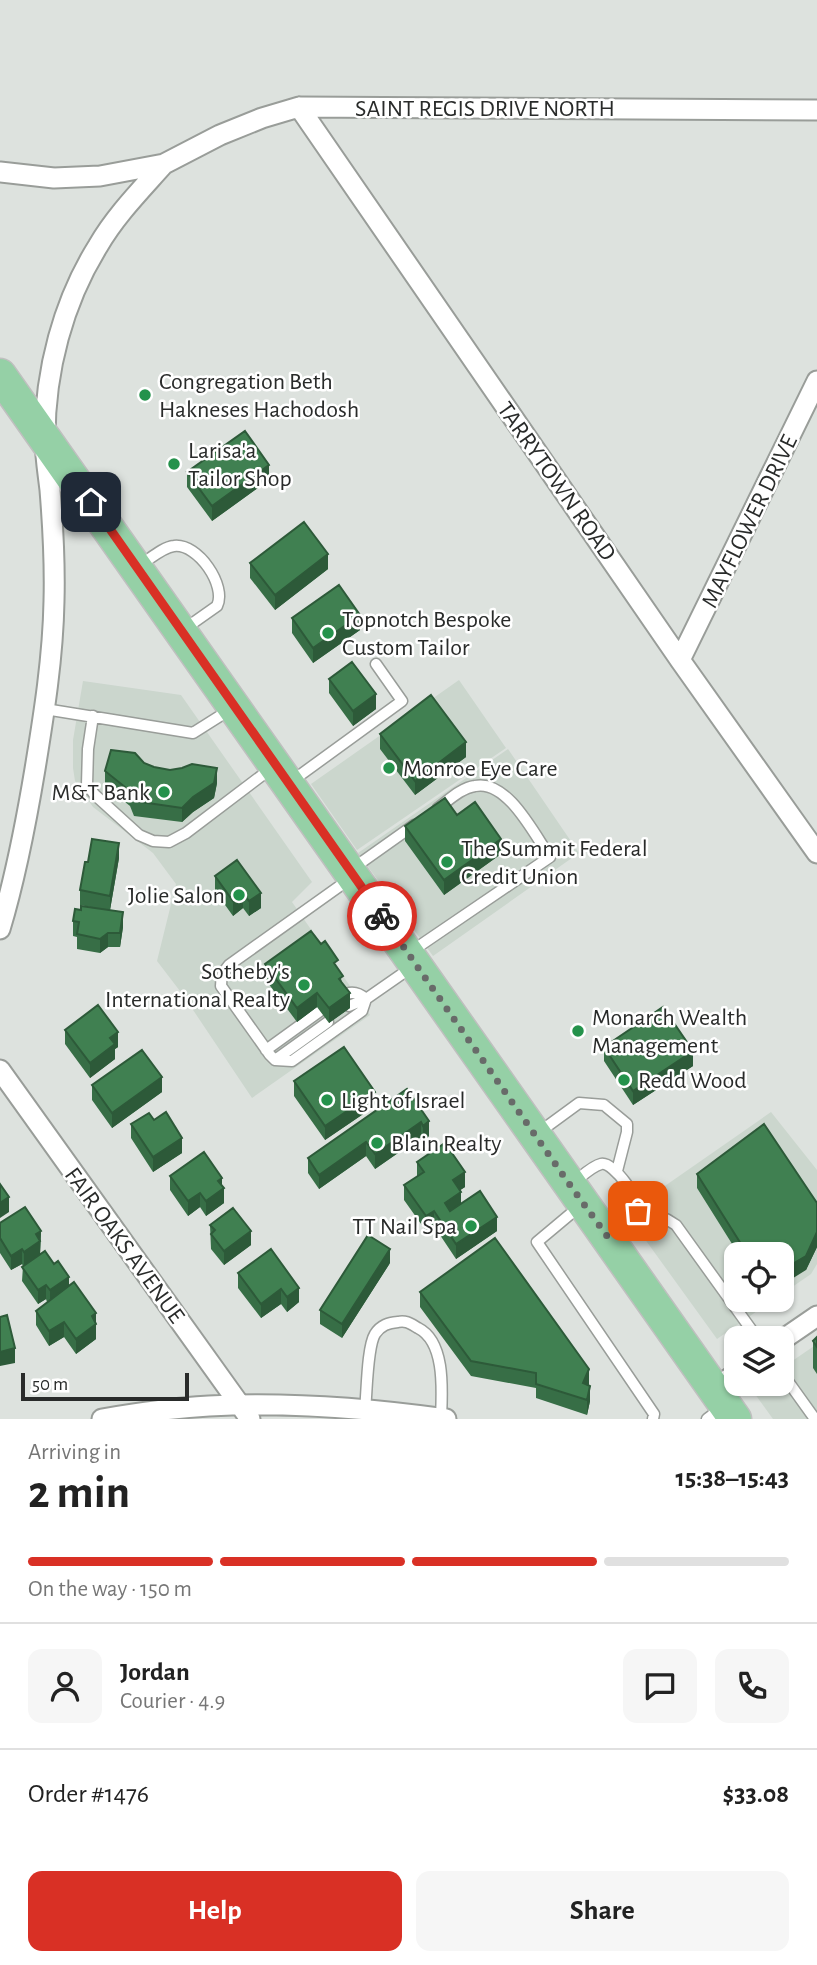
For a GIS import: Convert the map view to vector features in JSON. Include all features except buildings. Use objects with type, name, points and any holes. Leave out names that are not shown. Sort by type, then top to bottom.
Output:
[{"type":"main road","points":[[0,375],[724,1401]]},
{"type":"street","name":"SAINT REGIS DRIVE NORTH","points":[[0,929],[22,844],[45,709],[54,602],[54,535],[45,437],[49,385],[55,353],[68,308],[87,263],[128,204],[164,164],[184,152],[262,118],[299,107],[817,110]]},
{"type":"street","name":"TARRYTOWN ROAD","points":[[299,107],[680,660],[817,853]]},
{"type":"street","name":"SAINT REGIS DRIVE NORTH","points":[[0,172],[54,178],[100,176],[164,164]]},
{"type":"street","name":"MAYFLOWER DRIVE","points":[[680,660],[817,382]]},
{"type":"street","name":"FAIR OAKS AVENUE","points":[[0,1070],[245,1412]]},
{"type":"street","points":[[794,1332],[817,1316]]},
{"type":"street","points":[[102,1419],[171,1409],[245,1412],[328,1407],[443,1419]]},
{"type":"lane","points":[[137,568],[176,545],[198,553],[219,587],[220,600],[217,606],[182,631]]},
{"type":"lane","points":[[93,716],[88,749],[87,785],[138,835],[153,842],[169,842],[402,701],[376,664]]},
{"type":"lane","points":[[45,709],[194,733],[235,707]]},
{"type":"lane","points":[[349,1006],[366,999],[412,959],[550,857],[509,797],[492,786],[476,785],[460,792],[433,812]]},
{"type":"lane","points":[[366,999],[362,1011],[292,1061],[275,1060],[221,986],[221,978],[224,971],[423,819]]},
{"type":"lane","points":[[342,996],[353,993],[366,999]]},
{"type":"lane","points":[[266,1050],[320,1012]]},
{"type":"lane","points":[[275,1060],[328,1022]]},
{"type":"lane","points":[[535,1135],[579,1103],[604,1105],[627,1124],[617,1171]]},
{"type":"lane","points":[[607,1236],[637,1214],[638,1202],[617,1171],[608,1164],[600,1164],[537,1242],[654,1414],[653,1419]]},
{"type":"lane","points":[[638,1211],[654,1213],[676,1225],[749,1326]]},
{"type":"lane","points":[[365,1410],[374,1335],[386,1324],[405,1321],[427,1332],[438,1357],[443,1419]]},
{"type":"lane","points":[[794,1390],[815,1419]]},
{"type":"shaded area","points":[[459,680],[506,748],[357,850],[311,784]]},
{"type":"shaded area","points":[[83,681],[181,695],[312,882],[292,902],[370,1015],[252,1098],[157,961],[176,884],[153,853],[93,807],[75,781],[73,740]]},
{"type":"shaded area","points":[[508,749],[579,853],[433,956],[358,853]]},
{"type":"shaded area","points":[[771,1112],[817,1170],[817,1264],[811,1274],[794,1286],[794,1242],[724,1242],[724,1312],[756,1312],[736,1326],[724,1326],[724,1334],[717,1339],[626,1213]]},
{"type":"shaded area","points":[[817,1344],[817,1419],[773,1419],[756,1396],[794,1396],[794,1360]]},
{"type":"way so far","points":[[382,916],[607,1236],[638,1211]]},
{"type":"place","name":"Congregation Beth Hakneses Hachodosh","points":[[145,395]]},
{"type":"place","name":"Larisa'a Tailor Shop","points":[[174,464]]},
{"type":"place","name":"Topnotch Bespoke Custom Tailor","points":[[328,633]]},
{"type":"place","name":"Monroe Eye Care","points":[[389,768]]},
{"type":"place","name":"M&T Bank","points":[[164,792]]},
{"type":"place","name":"The Summit Federal Credit Union","points":[[447,862]]},
{"type":"place","name":"Jolie Salon","points":[[239,895]]},
{"type":"place","name":"Sotheby's International Realty","points":[[304,985]]},
{"type":"place","name":"Monarch Wealth Management","points":[[578,1031]]},
{"type":"place","name":"Redd Wood","points":[[624,1080]]},
{"type":"place","name":"Light of Israel","points":[[327,1100]]},
{"type":"place","name":"Blain Realty","points":[[377,1143]]},
{"type":"place","name":"TT Nail Spa","points":[[471,1226]]},
{"type":"route","points":[[91,502],[382,916]]}]
